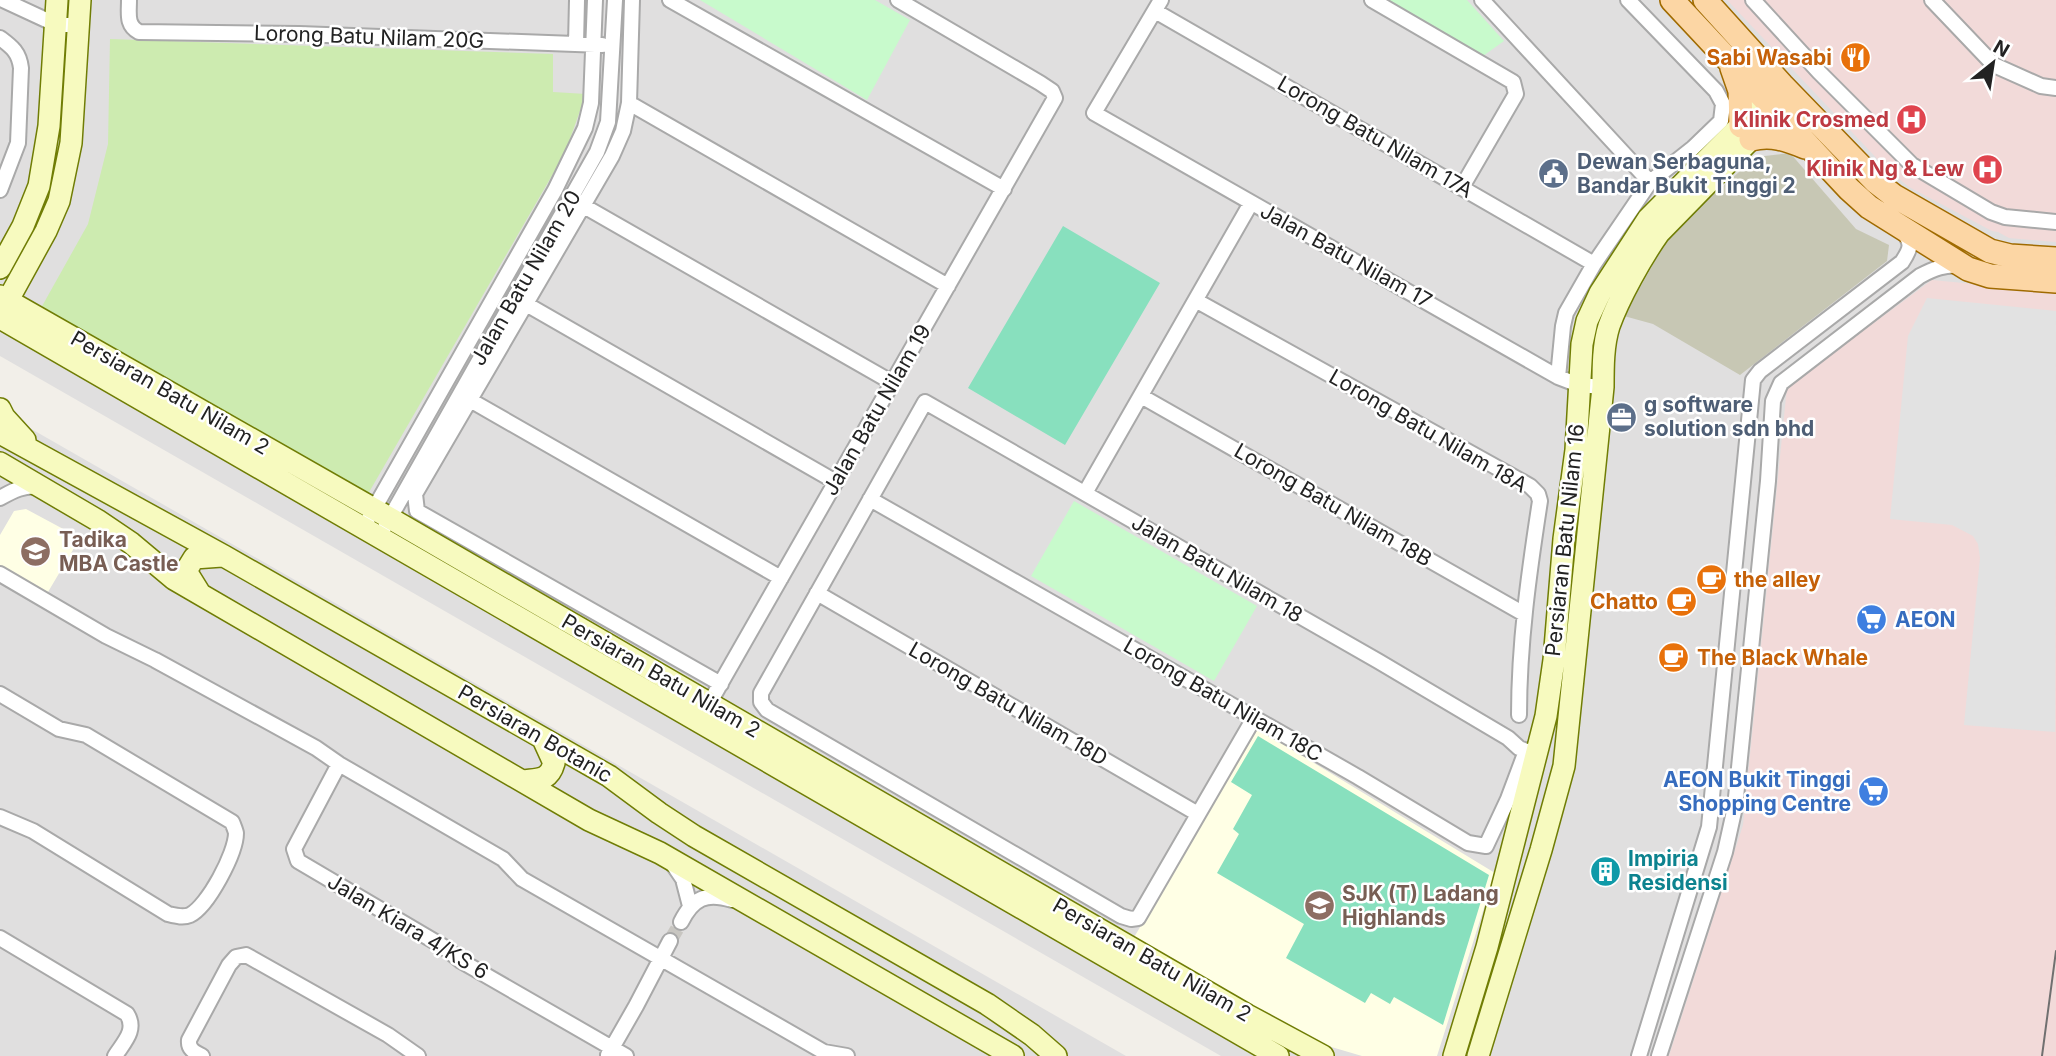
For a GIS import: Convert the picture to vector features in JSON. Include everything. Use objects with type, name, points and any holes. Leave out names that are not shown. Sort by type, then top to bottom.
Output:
[{"type":"main road","points":[[1672,0],[1731,65],[1779,98],[1894,196],[1990,251],[2010,256],[2056,259]]},
{"type":"main road","points":[[1705,0],[1779,98],[1811,149],[1869,207],[1968,269],[1990,276],[2056,281]]},
{"type":"main road","points":[[1731,65],[1740,91],[1746,133],[1781,137],[1811,149]]},
{"type":"street","points":[[3,0],[18,4],[57,25],[79,25]]},
{"type":"street","points":[[0,268],[23,226],[39,186],[49,126],[57,0]]},
{"type":"street","points":[[2,307],[46,231],[59,201],[71,143],[80,0]]},
{"type":"street","name":"Lorong Batu Nilam 20G","points":[[129,0],[129,22],[131,28],[139,32],[299,34],[614,46]]},
{"type":"street","points":[[576,44],[577,0]]},
{"type":"street","name":"Jalan Batu Nilam 20","points":[[376,523],[555,190],[585,128],[591,103],[595,0]]},
{"type":"street","name":"Jalan Batu Nilam 20","points":[[376,523],[577,202],[608,122],[615,0]]},
{"type":"street","points":[[632,0],[629,103],[623,131],[612,156],[577,202],[526,304],[415,494],[417,511],[720,684]]},
{"type":"street","points":[[670,0],[1004,189]]},
{"type":"street","name":"Jalan Batu Nilam 19","points":[[704,713],[1055,98],[1052,91],[1040,83],[898,0]]},
{"type":"street","points":[[1372,0],[1513,82],[1516,94],[1462,187]]},
{"type":"street","points":[[1482,0],[1650,183]]},
{"type":"street","points":[[1558,377],[1566,313],[1594,264],[1650,183],[1721,121],[1723,104],[1716,91],[1628,0]]},
{"type":"street","points":[[1754,0],[1819,72],[1912,165],[1991,212],[2056,222]]},
{"type":"street","points":[[1932,0],[1994,65],[2041,86],[2056,88]]},
{"type":"street","name":"Lorong Batu Nilam 17A","points":[[1158,6],[1594,264]]},
{"type":"street","name":"Jalan Batu Nilam 17","points":[[1158,6],[1094,113],[1558,377],[1579,385],[1602,387]]},
{"type":"street","points":[[0,38],[20,56],[22,68],[18,143],[4,172],[0,190]]},
{"type":"street","name":"Persiaran Batu Nilam 16","points":[[1478,1056],[1564,765],[1604,355],[1609,327],[1649,248],[1660,233],[1779,98]]},
{"type":"street","points":[[629,103],[948,286]]},
{"type":"street","name":"Persiaran Batu Nilam 16","points":[[1454,1056],[1487,947],[1534,750],[1546,716],[1576,450],[1582,344],[1591,312],[1648,219],[1746,133]]},
{"type":"street","points":[[555,190],[893,383]]},
{"type":"street","points":[[1085,493],[1251,203]]},
{"type":"street","points":[[1902,228],[1909,240],[1910,249],[1902,261],[1760,371],[1753,380],[1709,827],[1640,1053],[1658,1056],[1725,852],[1735,807],[1768,481],[1773,401],[1777,389],[1781,383],[1920,276],[1946,266],[1958,265],[1968,269]]},
{"type":"street","name":"Lorong Batu Nilam 18A","points":[[1196,301],[1530,486],[1538,494],[1540,501],[1524,614],[1519,715]]},
{"type":"street","points":[[526,304],[836,482]]},
{"type":"street","name":"Persiaran Batu Nilam 2","points":[[2,307],[1152,972],[1278,1056]]},
{"type":"street","name":"Lorong Batu Nilam 18B","points":[[1141,396],[1524,614]]},
{"type":"street","points":[[470,400],[781,578]]},
{"type":"street","name":"Jalan Batu Nilam 18","points":[[870,499],[925,402],[1508,738],[1522,739],[1534,750]]},
{"type":"street","points":[[0,409],[37,453]]},
{"type":"street","name":"Persiaran Botanic","points":[[0,433],[224,556],[609,776],[694,836],[987,1004],[1032,1035],[1056,1056]]},
{"type":"street","points":[[0,463],[97,520],[131,543],[174,579],[589,820],[660,853],[1013,1056]]},
{"type":"street","points":[[0,497],[24,487],[41,487]]},
{"type":"street","points":[[870,499],[761,693],[761,702],[767,710],[1121,916],[1138,918],[1254,718]]},
{"type":"street","name":"Lorong Batu Nilam 18C","points":[[870,499],[1468,843],[1486,846],[1534,750]]},
{"type":"street","points":[[200,594],[186,571],[189,564],[194,558],[224,556]]},
{"type":"street","points":[[0,574],[106,636],[316,748],[503,859],[522,879],[660,959],[824,1052],[847,1056]]},
{"type":"street","name":"Lorong Batu Nilam 18D","points":[[817,593],[1198,814]]},
{"type":"street","points":[[0,694],[59,729],[86,735],[232,822],[236,832],[232,853],[218,883],[198,909],[190,915],[180,917],[168,914],[33,831],[0,817]]},
{"type":"street","points":[[523,781],[545,778],[552,772],[554,763],[543,739]]},
{"type":"street","name":"Jalan Kiara 4/KS 6","points":[[339,764],[295,849],[298,861],[444,947],[461,961],[609,1052],[626,1056]]},
{"type":"street","points":[[1704,846],[1725,852]]},
{"type":"street","points":[[660,853],[676,867],[683,878],[690,906]]},
{"type":"street","points":[[681,922],[690,906],[700,898],[708,896],[727,898],[756,909]]},
{"type":"street","points":[[0,938],[127,1014],[132,1021],[131,1031],[115,1056]]},
{"type":"street","points":[[609,1052],[670,940]]},
{"type":"street","points":[[202,1056],[191,1050],[188,1040],[229,965],[236,957],[246,955],[388,1035],[418,1056]]},
{"type":"street","name":"Persiaran Batu Nilam 2","points":[[1152,972],[1257,1021],[1323,1056]]},
{"type":"shaded area","points":[[0,0],[2056,0],[2056,1056],[1221,1056],[0,356]]},
{"type":"shaded area","points":[[1727,0],[2056,0],[2056,242],[2009,238],[1909,187],[1885,167]]},
{"type":"shaded area","points":[[1790,153],[1856,229],[1889,245],[1887,261],[1740,375],[1653,324],[1624,316],[1671,232],[1756,157]]},
{"type":"shaded area","points":[[1932,280],[2056,292],[2056,1056],[1669,1056],[1743,825],[1787,387]]},
{"type":"shaded area","points":[[1927,298],[2056,311],[2055,732],[1964,725],[1980,558],[1978,544],[1973,536],[1952,525],[1890,519],[1908,336]]},
{"type":"shaded area","points":[[0,411],[1126,1056],[0,1056]]},
{"type":"shaded area","name":"Tadika MBA Castle","points":[[26,509],[80,538],[48,592],[0,565],[0,535],[14,511]]},
{"type":"shaded area","name":"SJK (T) Ladang Highlands","points":[[1258,729],[1495,873],[1437,1056],[1362,1056],[1311,1041],[1133,939]]},
{"type":"green space","points":[[700,0],[875,0],[910,20],[867,100]]},
{"type":"green space","points":[[1384,0],[1467,0],[1504,41],[1483,56]]},
{"type":"green space","points":[[110,39],[553,54],[553,92],[586,94],[565,153],[368,494],[41,308],[88,224],[108,144]]},
{"type":"green space","points":[[1063,226],[1160,283],[1065,445],[968,388]]},
{"type":"green space","points":[[1074,501],[1257,606],[1214,681],[1031,576]]},
{"type":"green space","points":[[1258,736],[1489,875],[1443,1025],[1394,997],[1390,1004],[1371,993],[1365,1003],[1286,958],[1304,924],[1217,873],[1239,834],[1233,829],[1252,795],[1231,782]]},
{"type":"tunnel","points":[[670,941],[681,922]]},
{"type":"tram line","points":[[2042,1056],[2056,951]]},
{"type":"place","name":"Sabi Wasabi","points":[[1855,58]]},
{"type":"place","name":"Klinik Crosmed","points":[[1912,120]]},
{"type":"place","name":"Klinik Ng & Lew","points":[[1987,169]]},
{"type":"place","name":"Dewan Serbaguna, Bandar Bukit Tinggi 2","points":[[1554,174]]},
{"type":"place","name":"g software solution sdn bhd","points":[[1621,417]]},
{"type":"place","name":"Tadika MBA Castle","points":[[36,552]]},
{"type":"place","name":"the alley","points":[[1711,580]]},
{"type":"place","name":"Chatto","points":[[1681,602]]},
{"type":"place","name":"AEON","points":[[1872,620]]},
{"type":"place","name":"The Black Whale","points":[[1674,658]]},
{"type":"place","name":"AEON Bukit Tinggi Shopping Centre","points":[[1874,792]]},
{"type":"place","name":"Impiria Residensi","points":[[1605,871]]},
{"type":"place","name":"SJK (T) Ladang Highlands","points":[[1319,906]]}]
